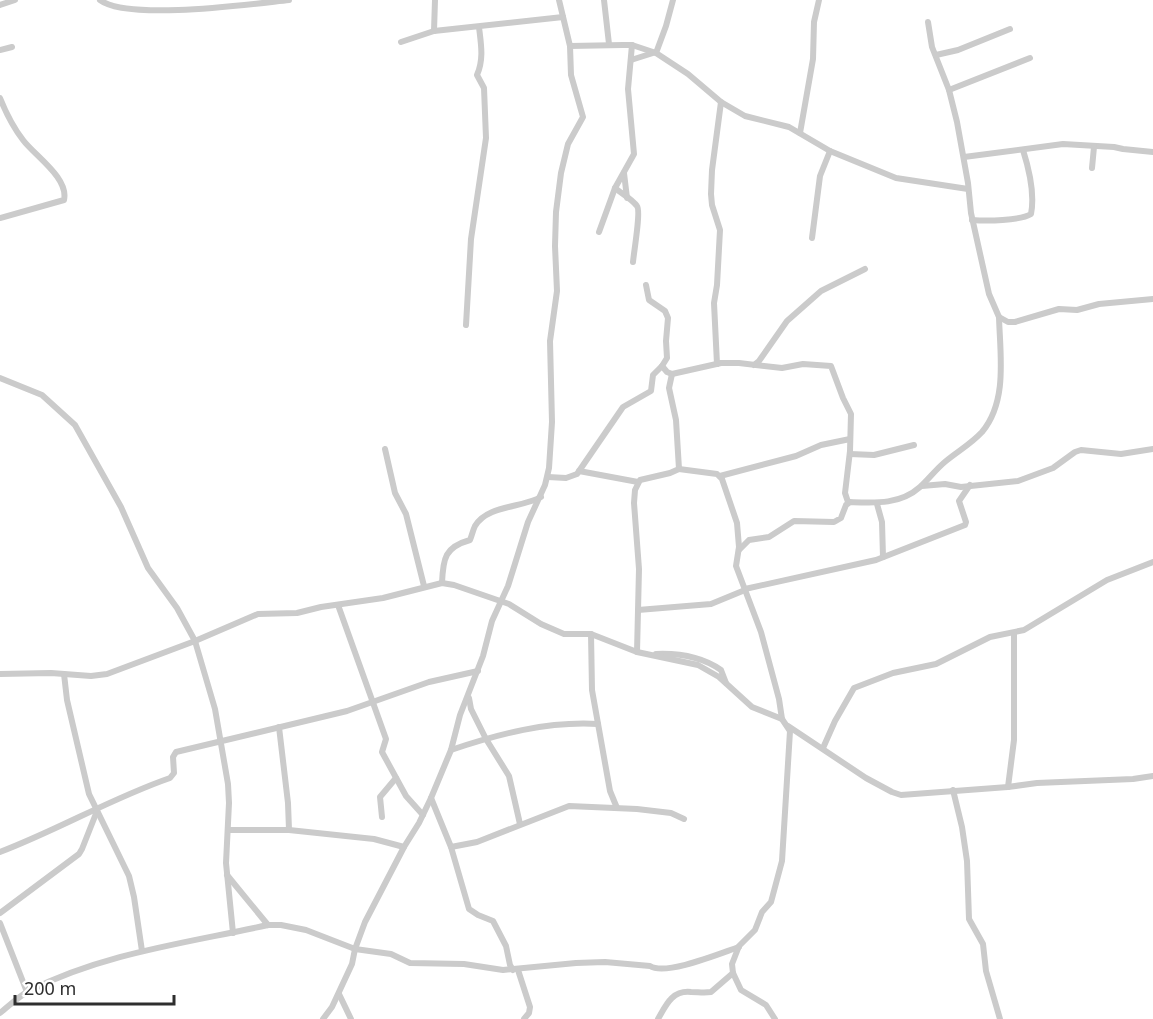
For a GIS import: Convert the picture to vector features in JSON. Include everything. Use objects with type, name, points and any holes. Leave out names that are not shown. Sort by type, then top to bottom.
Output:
[{"type":"street","points":[[0,5],[15,0]]},
{"type":"street","points":[[100,0],[105,4],[142,10],[185,9],[289,0]]},
{"type":"street","points":[[434,31],[435,0]]},
{"type":"street","points":[[323,1019],[339,994],[352,964],[365,921],[423,815],[451,750],[460,715],[478,670],[492,621],[502,602],[528,522],[548,477],[552,422],[550,341],[557,291],[556,212],[561,172],[568,144],[583,117],[571,75],[570,46],[559,0]]},
{"type":"street","points":[[604,0],[609,44]]},
{"type":"street","points":[[655,53],[673,0]]},
{"type":"street","points":[[800,133],[813,59],[814,22],[819,0]]},
{"type":"street","points":[[401,42],[434,31],[563,17]]},
{"type":"street","points":[[849,502],[877,504],[902,497],[921,486],[946,461],[976,439],[988,423],[999,393],[999,317],[989,294],[972,220],[964,157],[949,90],[936,55],[928,22]]},
{"type":"street","points":[[466,325],[471,239],[486,138],[484,88],[477,75],[482,60],[479,27]]},
{"type":"street","points":[[936,55],[958,50],[1010,29]]},
{"type":"street","points":[[570,46],[632,45],[655,53],[688,74],[721,102],[745,116],[777,122],[830,151],[896,178],[968,189]]},
{"type":"street","points":[[599,232],[615,188],[632,159],[634,148],[629,113],[632,45]]},
{"type":"street","points":[[0,50],[12,47]]},
{"type":"street","points":[[631,60],[655,53]]},
{"type":"street","points":[[949,90],[1030,58]]},
{"type":"street","points":[[0,98],[6,114],[22,139],[44,160],[65,192],[65,200],[0,218]]},
{"type":"street","points":[[717,364],[714,303],[720,231],[711,194],[721,102]]},
{"type":"street","points":[[964,157],[1063,144],[1153,152]]},
{"type":"street","points":[[1092,168],[1094,147]]},
{"type":"street","points":[[972,220],[1023,217],[1031,214],[1030,186],[1023,150]]},
{"type":"street","points":[[812,238],[820,176],[830,151]]},
{"type":"street","points":[[624,173],[627,198]]},
{"type":"street","points":[[615,188],[637,205],[640,213],[634,240],[633,262]]},
{"type":"street","points":[[753,365],[759,361],[787,321],[821,291],[865,269]]},
{"type":"street","points":[[548,477],[572,477],[579,471],[624,407],[651,391],[652,376],[666,358],[668,315],[649,300],[645,285]]},
{"type":"street","points":[[999,317],[1008,322],[1015,322],[1059,309],[1077,310],[1099,304],[1153,299]]},
{"type":"street","points":[[662,366],[672,374],[717,364],[739,363],[782,368],[803,364],[831,366],[851,414],[845,493],[849,502]]},
{"type":"street","points":[[672,374],[669,388],[676,420],[679,469]]},
{"type":"street","points":[[0,378],[42,395],[75,425],[121,507],[148,568],[177,608],[195,641],[207,680],[228,784],[227,874],[233,933]]},
{"type":"street","points":[[579,471],[638,482],[679,469],[720,476],[796,456],[821,445],[850,439]]},
{"type":"street","points":[[849,454],[874,455],[914,446]]},
{"type":"street","points":[[385,449],[395,493],[409,525],[424,586]]},
{"type":"street","points":[[921,486],[970,485],[1022,480],[1053,468],[1078,451],[1094,450],[1121,454],[1153,449]]},
{"type":"street","points":[[720,476],[735,514],[739,550],[736,563],[762,638],[779,699],[782,719]]},
{"type":"street","points":[[637,652],[639,569],[634,513],[635,490],[638,482]]},
{"type":"street","points":[[638,610],[711,604],[745,590],[883,557],[964,525],[966,522],[959,501],[970,485]]},
{"type":"street","points":[[442,583],[442,567],[448,553],[457,544],[470,540],[475,526],[483,518],[498,511],[527,504],[541,496]]},
{"type":"street","points":[[739,550],[749,540],[769,537],[794,521],[807,523],[836,521],[841,518],[849,502]]},
{"type":"street","points":[[877,504],[882,522],[883,557]]},
{"type":"street","points":[[823,748],[854,688],[893,673],[936,664],[990,636],[1024,630],[1117,575],[1153,562]]},
{"type":"street","points":[[0,674],[85,676],[107,674],[195,641],[258,614],[297,613],[383,598],[442,583],[502,602],[561,633],[591,634],[637,652],[698,665],[719,677],[752,707],[782,719],[788,726],[850,768],[897,794],[1153,776]]},
{"type":"street","points":[[338,605],[386,739],[381,751],[411,802],[423,815]]},
{"type":"street","points":[[1008,787],[1014,740],[1014,633]]},
{"type":"street","points":[[591,634],[591,677],[598,724],[611,794],[617,808]]},
{"type":"street","points":[[0,852],[173,776],[173,757],[176,752],[347,711],[429,682],[478,670]]},
{"type":"street","points":[[64,674],[66,700],[89,794],[129,876],[142,951]]},
{"type":"street","points":[[469,696],[471,709],[509,776],[520,824]]},
{"type":"street","points":[[451,750],[486,739],[554,724],[598,724]]},
{"type":"street","points":[[775,1019],[766,1005],[741,990],[733,973],[732,964],[739,946],[755,930],[762,912],[771,902],[783,861],[789,760],[788,726]]},
{"type":"street","points":[[279,727],[289,830]]},
{"type":"street","points":[[382,818],[380,797],[396,778]]},
{"type":"street","points":[[953,790],[968,861],[969,919],[983,944],[986,971],[1000,1019]]},
{"type":"street","points":[[431,798],[451,847],[469,909],[493,921],[506,946],[509,964],[515,970],[530,1007],[524,1019]]},
{"type":"street","points":[[451,847],[477,842],[569,806],[671,813],[684,819]]},
{"type":"street","points":[[0,913],[79,854],[97,809]]},
{"type":"street","points":[[228,830],[289,830],[374,839],[404,847]]},
{"type":"street","points":[[227,874],[268,925]]},
{"type":"street","points":[[0,922],[27,992]]},
{"type":"street","points":[[0,1013],[27,992],[102,961],[268,925],[306,930],[355,950],[391,954],[410,963],[464,964],[515,970],[604,962],[650,966],[655,969],[665,968],[690,964],[739,946]]},
{"type":"street","points":[[658,1019],[667,1003],[675,995],[682,992],[711,992],[733,973]]},
{"type":"street","points":[[339,994],[351,1019]]}]
